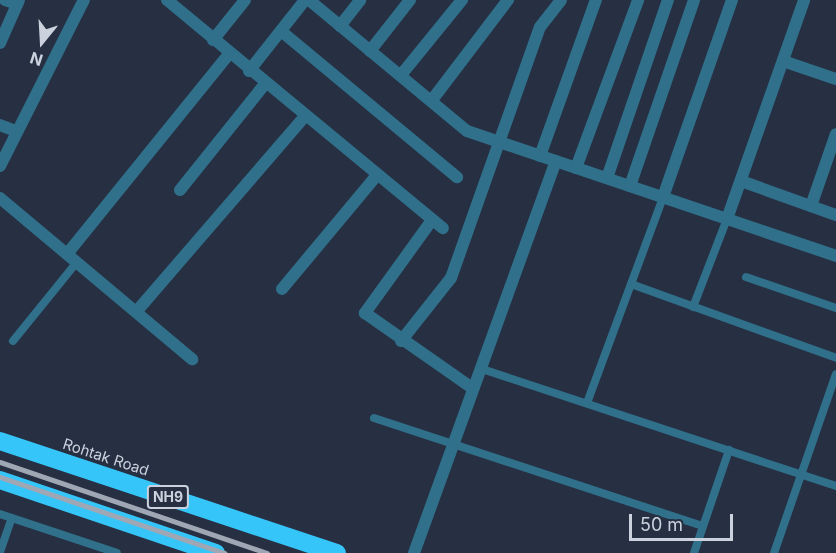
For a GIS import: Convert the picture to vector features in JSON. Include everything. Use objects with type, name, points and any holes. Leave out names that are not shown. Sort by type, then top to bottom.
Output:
[{"type":"highway","name":"Rohtak Road","points":[[0,441],[337,553]]},
{"type":"highway","name":"NH9","points":[[0,480],[216,553]]},
{"type":"street","points":[[0,166],[84,0]]},
{"type":"street","points":[[213,40],[245,0]]},
{"type":"street","points":[[249,71],[307,0],[432,100],[467,131],[836,256]]},
{"type":"street","points":[[340,26],[360,0]]},
{"type":"street","points":[[370,51],[410,0]]},
{"type":"street","points":[[401,75],[462,0]]},
{"type":"street","points":[[432,100],[508,0]]},
{"type":"street","points":[[401,341],[452,278],[503,143],[540,27],[561,0]]},
{"type":"street","points":[[540,156],[596,0]]},
{"type":"street","points":[[576,168],[638,0]]},
{"type":"street","points":[[607,178],[668,0]]},
{"type":"street","points":[[630,186],[694,0]]},
{"type":"street","points":[[663,197],[732,0]]},
{"type":"street","points":[[727,219],[804,0]]},
{"type":"street","points":[[0,43],[14,1]]},
{"type":"street","points":[[174,2],[249,71],[443,228]]},
{"type":"street","points":[[281,30],[457,177]]},
{"type":"street","points":[[72,258],[229,54]]},
{"type":"street","points":[[783,61],[836,79]]},
{"type":"street","points":[[180,190],[265,84]]},
{"type":"street","points":[[136,312],[305,117]]},
{"type":"street","points":[[0,125],[16,131]]},
{"type":"street","points":[[811,206],[836,134]]},
{"type":"street","points":[[414,553],[452,442],[555,161]]},
{"type":"street","points":[[282,289],[377,175]]},
{"type":"street","points":[[741,181],[836,215]]},
{"type":"street","points":[[0,198],[192,359]]},
{"type":"street","points":[[432,220],[365,311],[401,341],[472,388]]},
{"type":"lane","points":[[587,403],[663,197]]},
{"type":"lane","points":[[693,307],[727,219]]},
{"type":"lane","points":[[13,341],[72,258]]},
{"type":"lane","points":[[746,278],[836,308]]},
{"type":"lane","points":[[631,284],[836,358]]},
{"type":"lane","points":[[479,368],[836,486]]},
{"type":"lane","points":[[774,553],[836,374]]},
{"type":"lane","points":[[374,418],[703,526]]},
{"type":"lane","points":[[694,553],[729,450]]},
{"type":"lane","points":[[0,514],[117,553]]},
{"type":"lane","points":[[0,552],[12,518]]},
{"type":"railway","points":[[0,462],[267,553]]},
{"type":"railway","points":[[0,477],[225,553]]}]
